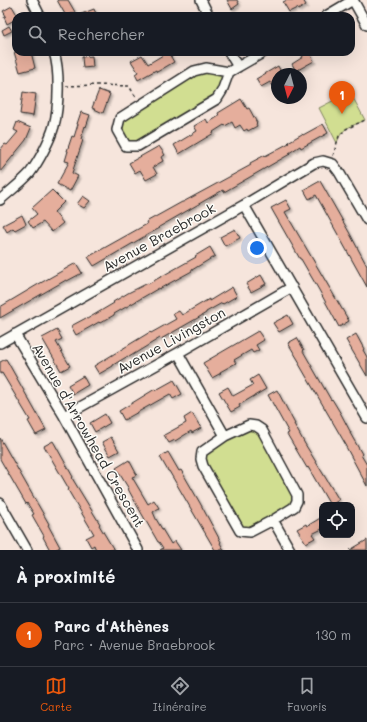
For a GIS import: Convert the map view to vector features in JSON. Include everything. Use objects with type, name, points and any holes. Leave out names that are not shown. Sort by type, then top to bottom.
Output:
[{"type":"street","points":[[32,0],[38,12]]},
{"type":"street","points":[[201,0],[207,12]]},
{"type":"street","points":[[333,12],[353,0],[367,25]]},
{"type":"street","points":[[0,200],[30,172],[44,151],[54,126],[58,87],[56,56]]},
{"type":"street","points":[[231,56],[238,67]]},
{"type":"street","points":[[229,72],[222,91],[217,99],[138,146],[126,146],[117,130],[120,118],[194,71],[206,68],[229,72],[257,56]]},
{"type":"street","points":[[333,160],[367,220]]},
{"type":"street","name":"Avenue Braebrook","points":[[0,343],[244,205],[314,163],[333,160]]},
{"type":"street","points":[[244,205],[367,418]]},
{"type":"street","name":"Avenue Livingston","points":[[64,416],[178,353],[292,287]]},
{"type":"street","name":"Avenue d'Arrowhead Crescent","points":[[16,334],[64,416],[138,550]]},
{"type":"street","points":[[178,353],[225,436]]},
{"type":"street","points":[[249,425],[256,426],[262,430],[297,495],[297,501],[294,507],[273,520],[250,532],[240,531],[202,466],[202,452],[225,436],[249,425]]},
{"type":"street","points":[[0,503],[27,550]]},
{"type":"street","points":[[273,520],[290,550]]},
{"type":"path","points":[[58,87],[97,85],[129,86],[141,104]]},
{"type":"path","points":[[333,160],[339,136],[346,129],[367,119]]},
{"type":"green space","points":[[194,71],[229,72],[222,91],[138,146],[126,146],[117,130],[120,118]]},
{"type":"green space","points":[[350,92],[365,120],[345,130],[339,137],[337,143],[319,108]]},
{"type":"green space","points":[[256,426],[297,501],[273,520],[240,531],[203,466],[202,452]]},
{"type":"building","points":[[57,0],[68,0],[75,12],[64,12]]},
{"type":"building","points":[[227,0],[237,0],[239,4],[232,9]]},
{"type":"building","points":[[287,0],[303,0],[306,5],[298,10],[297,8],[289,12],[283,2]]},
{"type":"building","points":[[12,6],[15,12],[12,12],[12,21],[7,24],[4,17],[6,16],[3,11]]},
{"type":"building","points":[[94,9],[95,12],[86,12]]},
{"type":"building","points":[[9,26],[12,31],[4,35],[2,30]]},
{"type":"building","points":[[15,56],[32,56],[35,68],[20,72]]},
{"type":"building","points":[[92,56],[93,67],[83,68],[82,57]]},
{"type":"building","points":[[143,56],[148,64],[161,56],[170,56],[174,62],[157,72],[156,70],[138,80],[135,74],[138,72],[131,61]]},
{"type":"building","points":[[303,56],[311,56],[314,61],[301,68],[294,68],[292,64]]},
{"type":"building","points":[[271,70],[271,84],[270,82],[261,87],[256,79]]},
{"type":"building","points":[[99,90],[110,94],[103,113],[92,108]]},
{"type":"building","points":[[23,92],[36,94],[33,116],[20,114]]},
{"type":"building","points":[[241,99],[247,109],[249,108],[257,123],[257,126],[248,131],[247,129],[244,131],[240,125],[235,128],[232,122],[225,126],[224,125],[213,132],[214,133],[179,154],[174,145],[197,131],[194,126],[206,119],[208,123],[219,116],[218,113]]},
{"type":"building","points":[[81,112],[90,115],[86,127],[85,126],[81,139],[83,140],[72,173],[78,176],[70,191],[57,184],[69,162],[65,161],[67,151],[72,136],[74,137]]},
{"type":"building","points":[[17,122],[31,128],[26,140],[0,172],[0,150],[5,144],[7,145],[18,132],[14,130]]},
{"type":"building","points":[[323,124],[328,133],[301,148],[300,146],[289,153],[290,154],[224,192],[223,190],[94,266],[88,257],[147,224],[146,222],[251,165],[250,163]]},
{"type":"building","points":[[159,146],[165,155],[161,157],[163,161],[153,167],[157,174],[146,180],[140,170],[135,173],[129,163]]},
{"type":"building","points":[[320,181],[367,266],[367,287],[316,195],[309,199],[304,190]]},
{"type":"building","points":[[52,190],[64,202],[54,212],[63,223],[52,232],[43,222],[33,228],[28,221],[37,214],[32,208]]},
{"type":"building","points":[[83,196],[90,201],[84,208],[77,204]]},
{"type":"building","points":[[286,200],[291,209],[285,212],[349,321],[339,327],[271,208]]},
{"type":"building","points":[[22,215],[26,224],[15,230],[13,228],[7,232],[3,225]]},
{"type":"building","points":[[235,229],[240,238],[225,246],[220,237]]},
{"type":"building","points":[[210,247],[215,256],[192,271],[76,335],[71,326],[86,318],[87,319],[128,293],[148,284],[196,257],[195,256]]},
{"type":"building","points":[[76,263],[82,273],[67,281],[66,280],[0,318],[0,307]]},
{"type":"building","points":[[261,275],[266,284],[251,292],[246,284]]},
{"type":"building","points":[[232,287],[237,296],[206,312],[129,357],[128,356],[99,374],[94,366],[150,332],[151,333],[176,319],[173,314],[179,311],[182,315]]},
{"type":"building","points":[[288,315],[293,324],[279,332],[273,323]]},
{"type":"building","points":[[57,330],[62,339],[56,342],[70,366],[61,371],[42,338]]},
{"type":"building","points":[[258,331],[264,340],[256,345],[259,350],[253,353],[251,350],[234,360],[236,363],[212,378],[203,363]]},
{"type":"building","points":[[356,334],[367,357],[367,376],[346,340]]},
{"type":"building","points":[[297,338],[331,400],[332,399],[341,414],[362,454],[361,455],[367,465],[367,486],[346,445],[288,343]]},
{"type":"building","points":[[6,359],[46,430],[36,435],[28,421],[30,420],[2,373],[0,374],[0,362]]},
{"type":"building","points":[[258,375],[266,389],[239,405],[240,407],[231,412],[219,392],[228,387],[233,396],[253,385],[250,380]]},
{"type":"building","points":[[83,376],[88,385],[73,394],[68,385]]},
{"type":"building","points":[[174,380],[182,394],[173,399],[170,394],[124,420],[119,411],[155,389],[156,390]]},
{"type":"building","points":[[277,390],[305,444],[339,500],[336,502],[328,502],[287,434],[289,433],[268,395]]},
{"type":"building","points":[[192,413],[201,428],[192,433],[191,431],[169,443],[164,435],[186,423],[184,418]]},
{"type":"building","points":[[105,414],[110,423],[95,432],[90,423]]},
{"type":"building","points":[[111,437],[119,451],[110,456],[102,442]]},
{"type":"building","points":[[0,438],[49,524],[48,525],[60,547],[55,550],[50,550],[32,515],[34,514],[27,503],[26,504],[0,459]]},
{"type":"building","points":[[53,441],[73,477],[72,478],[114,550],[96,550],[94,545],[91,547],[86,538],[94,534],[44,446]]},
{"type":"building","points":[[168,452],[179,471],[181,470],[200,503],[224,550],[215,550],[160,457]]},
{"type":"building","points":[[129,460],[137,475],[132,477],[148,504],[154,500],[159,508],[153,512],[156,519],[171,544],[175,541],[181,550],[160,550],[163,548],[158,542],[116,468]]},
{"type":"building","points":[[319,519],[319,530],[312,534],[315,538],[306,543],[297,529],[306,524],[307,526]]},
{"type":"building","points":[[367,540],[367,550],[350,550]]},
{"type":"place","name":"Parc d'Athènes","points":[[342,114]]}]
